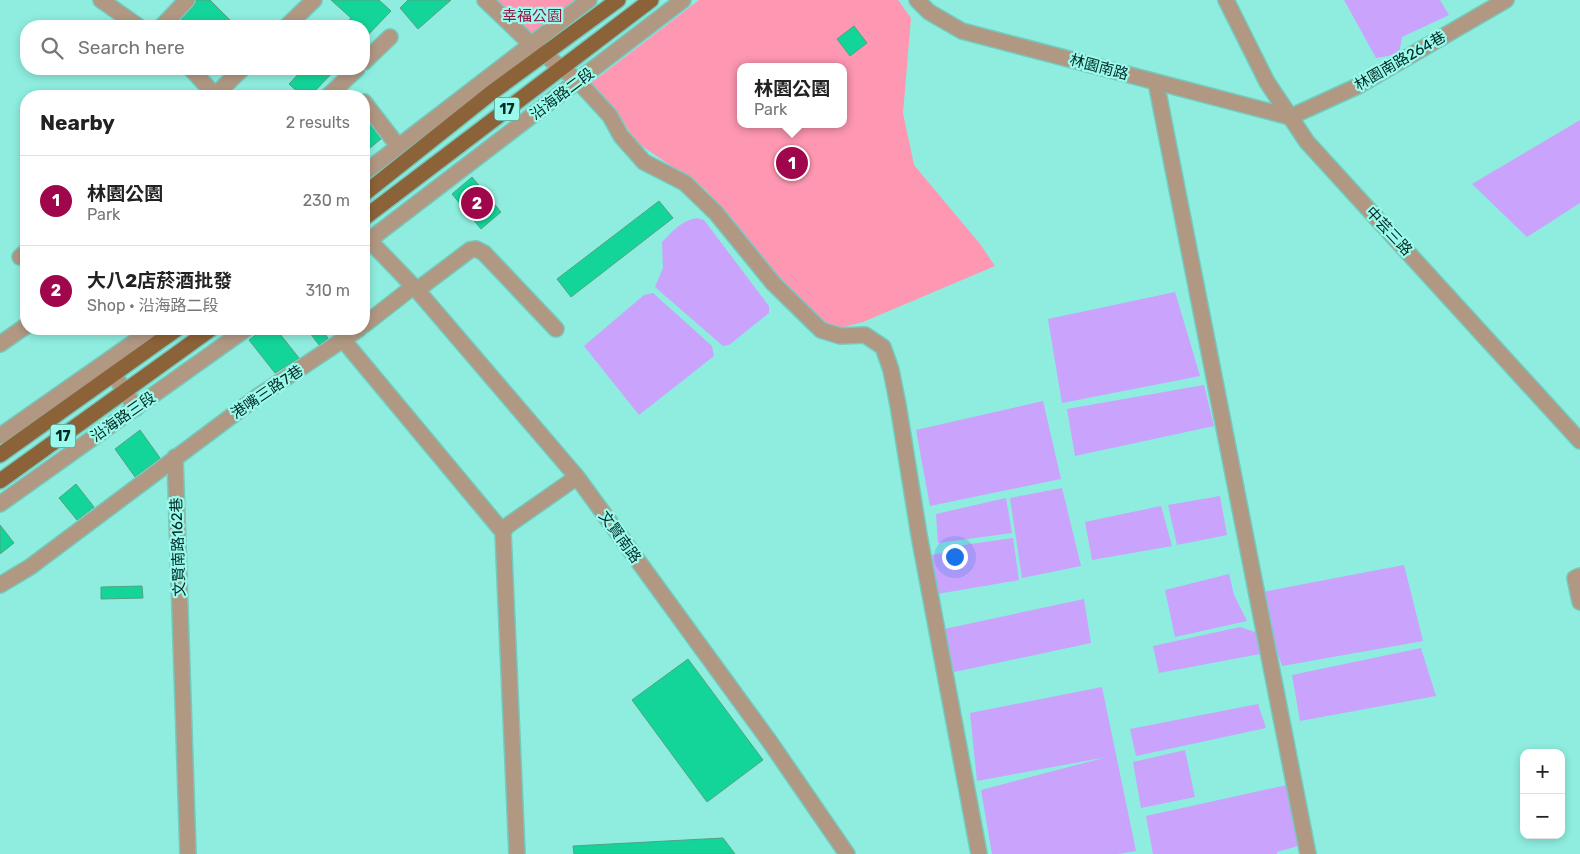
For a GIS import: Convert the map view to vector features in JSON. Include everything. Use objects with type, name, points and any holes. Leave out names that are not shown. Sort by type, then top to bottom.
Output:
[{"type":"main road","name":"17","points":[[370,189],[491,93],[618,0]]},
{"type":"main road","name":"沿海路二段","points":[[370,213],[651,0]]},
{"type":"main road","name":"17","points":[[0,455],[109,368],[167,335]]},
{"type":"main road","name":"沿海路三段","points":[[0,481],[203,335]]},
{"type":"street","points":[[101,0],[129,20]]},
{"type":"street","points":[[168,20],[187,0]]},
{"type":"street","points":[[293,20],[314,0]]},
{"type":"street","points":[[485,0],[531,44],[578,81],[610,116],[621,136],[644,162],[685,183],[716,213],[773,283],[821,330],[840,336],[865,335],[883,347],[898,405],[919,535],[979,854]]},
{"type":"street","points":[[370,168],[589,0]]},
{"type":"street","name":"沿海路二段","points":[[370,236],[683,0]]},
{"type":"street","name":"林園南路","points":[[917,0],[929,12],[962,31],[1290,118]]},
{"type":"street","name":"中芸三路","points":[[1226,0],[1267,82],[1307,142],[1580,441]]},
{"type":"street","name":"林園南路264巷","points":[[1290,118],[1358,86],[1506,0]]},
{"type":"street","points":[[370,56],[390,37]]},
{"type":"street","points":[[196,75],[210,90]]},
{"type":"street","points":[[221,90],[236,75]]},
{"type":"street","points":[[334,90],[351,75]]},
{"type":"street","points":[[1156,82],[1308,854]]},
{"type":"street","points":[[370,110],[398,146]]},
{"type":"street","name":"文賢南路","points":[[370,245],[416,288],[577,477],[770,742],[847,854]]},
{"type":"street","points":[[370,321],[470,250],[476,249],[484,253],[495,263],[556,328]]},
{"type":"street","points":[[0,344],[20,330]]},
{"type":"street","points":[[0,436],[109,368],[146,335]]},
{"type":"street","name":"沿海路三段","points":[[0,504],[238,335]]},
{"type":"street","name":"港嘴三路7巷","points":[[176,457],[257,397],[352,335]]},
{"type":"street","points":[[344,341],[503,532]]},
{"type":"street","points":[[109,368],[136,408]]},
{"type":"street","points":[[0,585],[30,567],[176,457]]},
{"type":"street","name":"文賢南路162巷","points":[[176,457],[188,854]]},
{"type":"street","points":[[516,854],[503,532],[507,526],[577,477]]},
{"type":"street","points":[[1580,576],[1575,578],[1580,602]]},
{"type":"green space","name":"幸福公園","points":[[492,0],[582,0],[533,34],[527,33]]},
{"type":"green space","points":[[699,0],[898,0],[911,18],[903,113],[914,165],[980,244],[995,266],[863,322],[832,330],[767,265],[705,189],[636,142],[622,120],[591,83]]},
{"type":"shaded area","points":[[1344,0],[1440,0],[1449,15],[1402,37],[1399,54],[1376,58]]},
{"type":"shaded area","points":[[1580,120],[1580,203],[1527,237],[1472,184]]},
{"type":"shaded area","points":[[697,218],[704,220],[769,306],[769,313],[729,345],[723,346],[655,287],[663,268],[662,242],[682,224]]},
{"type":"shaded area","points":[[1175,292],[1200,376],[1062,403],[1048,319]]},
{"type":"shaded area","points":[[653,293],[712,346],[714,356],[639,415],[584,346],[644,295]]},
{"type":"shaded area","points":[[1204,385],[1214,426],[1075,456],[1067,409]]},
{"type":"shaded area","points":[[1043,401],[1061,479],[930,506],[916,430]]},
{"type":"shaded area","points":[[1062,488],[1081,566],[1022,578],[1010,498]]},
{"type":"shaded area","points":[[1220,496],[1227,535],[1177,545],[1168,505]]},
{"type":"shaded area","points":[[1006,498],[1012,533],[938,543],[936,514]]},
{"type":"shaded area","points":[[1161,506],[1172,546],[1092,560],[1085,522]]},
{"type":"shaded area","points":[[1013,538],[1019,580],[937,594],[931,555],[948,552],[949,547]]},
{"type":"shaded area","points":[[1404,565],[1423,641],[1282,666],[1257,593]]},
{"type":"shaded area","points":[[1229,574],[1234,595],[1247,621],[1175,637],[1165,590]]},
{"type":"shaded area","points":[[1084,599],[1091,643],[954,672],[944,629]]},
{"type":"shaded area","points":[[1240,627],[1258,633],[1260,654],[1159,673],[1153,646]]},
{"type":"shaded area","points":[[1421,648],[1436,696],[1300,721],[1292,675]]},
{"type":"shaded area","points":[[1102,687],[1136,851],[1118,854],[992,854],[981,790],[1107,757],[977,781],[970,713]]},
{"type":"shaded area","points":[[1258,704],[1266,728],[1136,756],[1130,729]]},
{"type":"shaded area","points":[[1185,750],[1195,797],[1141,808],[1133,762]]},
{"type":"shaded area","points":[[1287,785],[1298,846],[1277,852],[1277,854],[1153,854],[1146,816]]},
{"type":"building","points":[[196,0],[210,0],[230,20],[181,20],[194,6]]},
{"type":"building","points":[[331,0],[379,0],[391,11],[370,33],[370,20],[349,20],[351,18]]},
{"type":"building","points":[[408,0],[451,0],[418,29],[400,8]]},
{"type":"building","points":[[854,26],[867,43],[850,56],[837,39]]},
{"type":"building","points":[[297,75],[330,75],[316,90],[296,90],[289,84]]},
{"type":"building","points":[[370,125],[381,139],[370,148]]},
{"type":"building","points":[[472,177],[501,212],[481,229],[452,194]]},
{"type":"building","points":[[659,201],[673,218],[571,297],[557,279]]},
{"type":"building","points":[[255,335],[281,335],[299,358],[275,373],[249,340]]},
{"type":"building","points":[[312,335],[326,335],[328,338],[319,345]]},
{"type":"building","points":[[140,430],[160,458],[135,477],[115,449]]},
{"type":"building","points":[[76,484],[94,507],[77,520],[59,498]]},
{"type":"building","points":[[0,525],[14,543],[0,554]]},
{"type":"building","points":[[142,586],[143,598],[101,599],[101,587]]},
{"type":"building","points":[[688,659],[763,760],[707,802],[632,700]]},
{"type":"building","points":[[723,838],[735,854],[574,854],[573,846]]},
{"type":"place","name":"林園公園","points":[[792,163]]},
{"type":"place","name":"大八2店菸酒批發","points":[[477,203]]}]
